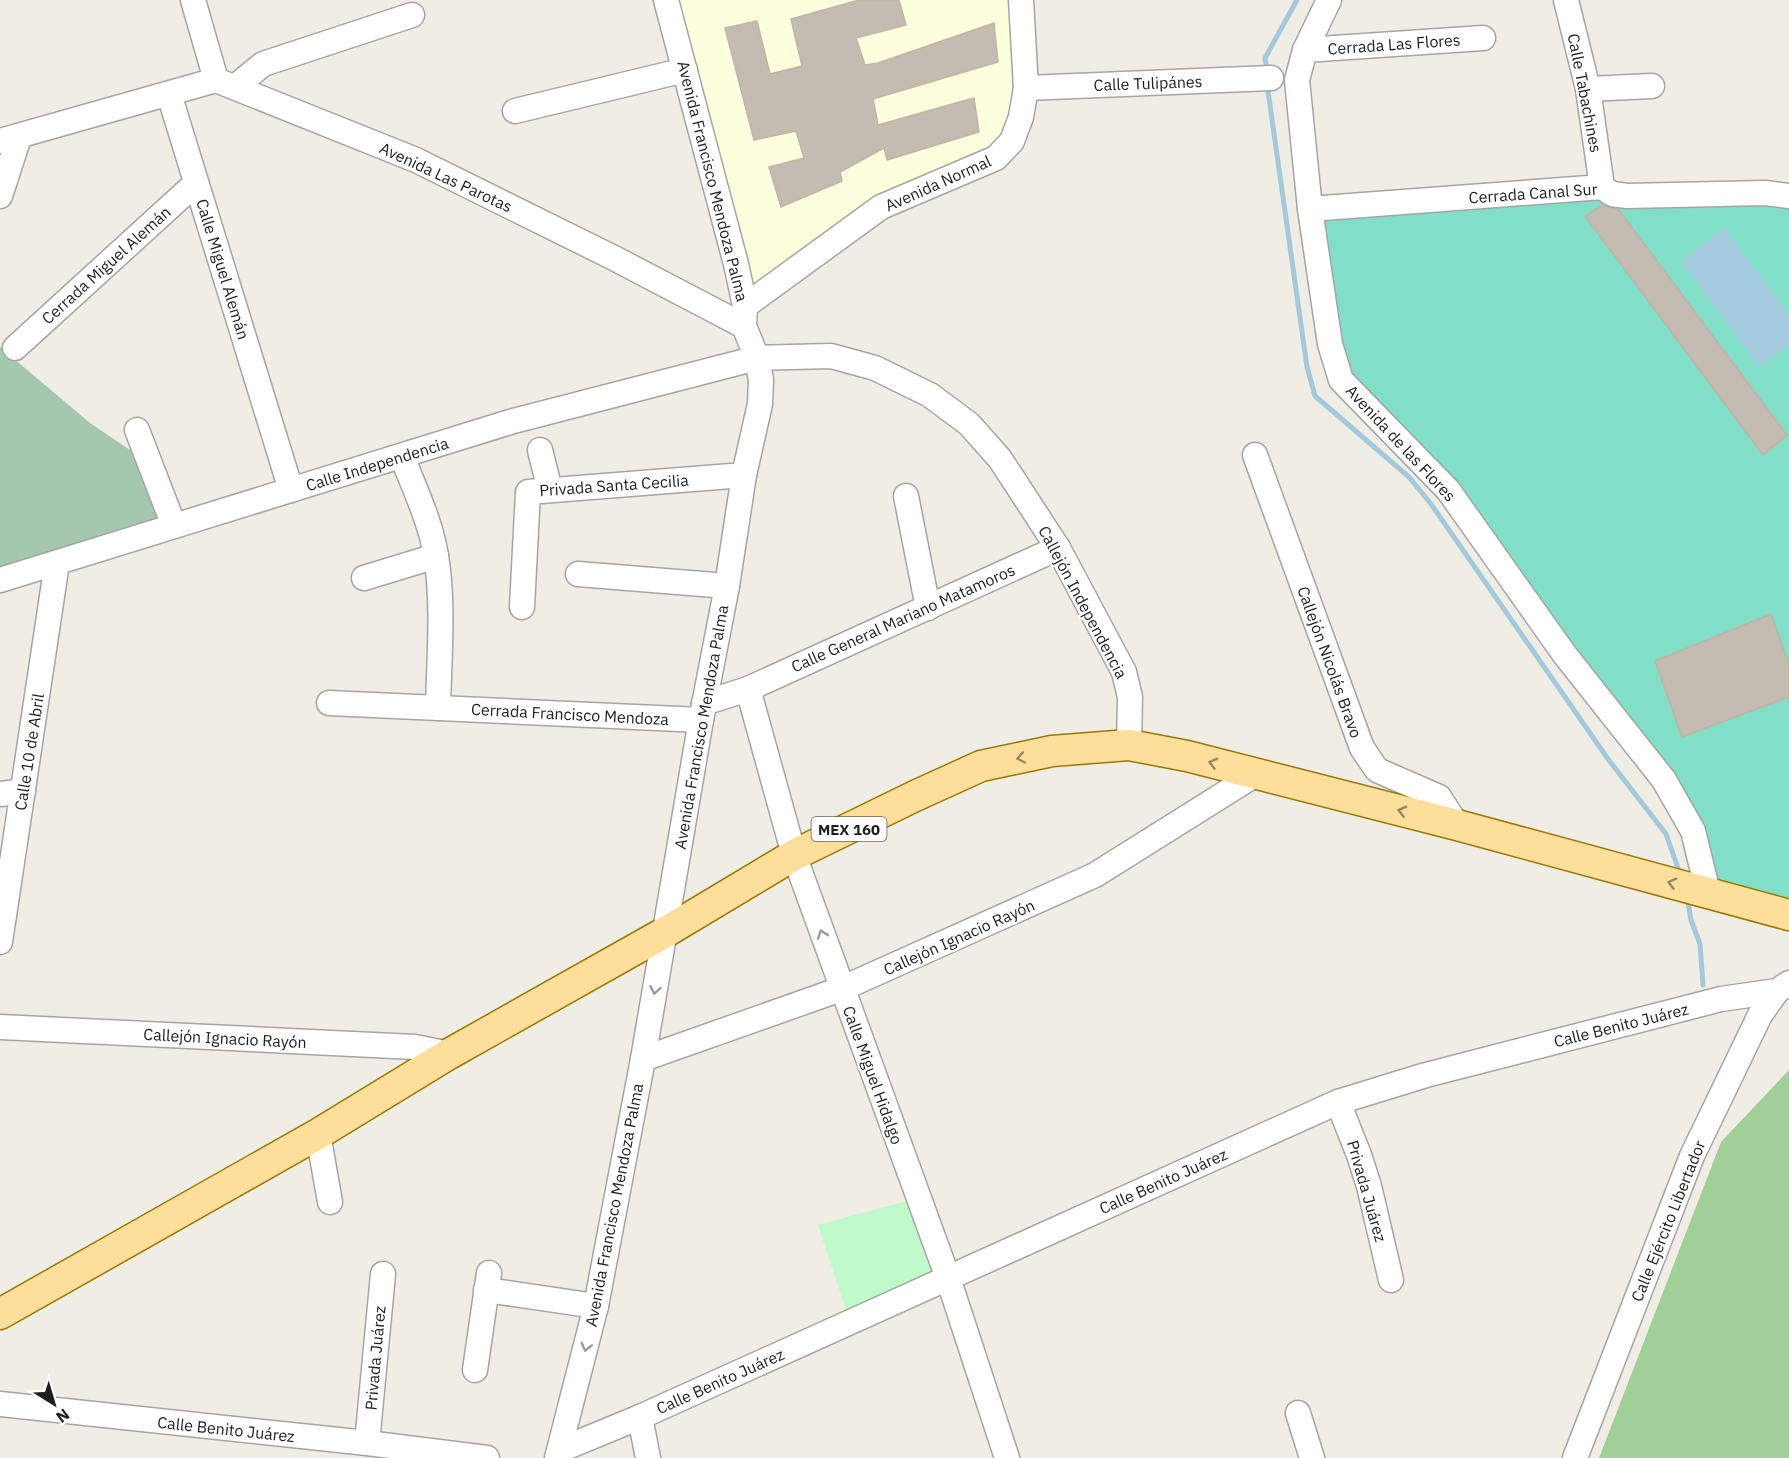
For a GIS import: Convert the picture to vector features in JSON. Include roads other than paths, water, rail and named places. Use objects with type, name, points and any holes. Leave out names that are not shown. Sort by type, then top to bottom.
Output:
[{"type":"main road","name":"MEX 160","points":[[0,1314],[318,1134],[449,1054],[664,933],[794,855],[981,766],[1052,751],[1129,745],[1187,756],[1457,825],[1789,915]]},
{"type":"street","points":[[193,0],[226,84]]},
{"type":"street","name":"Avenida Francisco Mendoza Palma","points":[[559,1454],[596,1306],[643,1059],[727,586],[744,475],[760,404],[761,380],[757,358],[666,0]]},
{"type":"street","name":"Avenida Normal","points":[[745,316],[881,207],[996,158],[1012,141],[1021,117],[1026,88],[1021,0]]},
{"type":"street","name":"Avenida de las Flores","points":[[1329,0],[1305,50],[1297,80],[1310,209],[1330,344],[1341,380],[1448,490],[1565,655],[1664,780],[1693,831],[1708,892]]},
{"type":"street","name":"Calle Tabachines","points":[[1566,0],[1588,89],[1602,187]]},
{"type":"street","points":[[0,196],[10,139],[169,94],[226,84],[263,64],[412,15]]},
{"type":"street","name":"Cerrada Las Flores","points":[[1305,50],[1483,38]]},
{"type":"street","points":[[515,111],[685,70]]},
{"type":"street","name":"Calle Tulipánes","points":[[1026,88],[1271,78]]},
{"type":"street","name":"Avenida Las Parotas","points":[[226,84],[416,160],[614,258],[745,316]]},
{"type":"street","points":[[1588,89],[1652,86]]},
{"type":"street","name":"Calle Miguel Alemán","points":[[169,94],[291,490]]},
{"type":"street","name":"Cerrada Miguel Alemán","points":[[15,348],[196,183]]},
{"type":"street","name":"Cerrada Canal Sur","points":[[1310,209],[1602,187],[1612,194],[1628,196],[1765,193],[1789,196]]},
{"type":"street","name":"Callejón Independencia","points":[[757,358],[831,356],[875,368],[930,395],[969,424],[1000,459],[1058,548],[1124,672],[1130,697],[1129,745]]},
{"type":"street","name":"Calle Independencia","points":[[0,580],[510,422],[757,358]]},
{"type":"street","points":[[136,430],[174,526]]},
{"type":"street","points":[[540,450],[550,490]]},
{"type":"street","name":"Callejón Nicolás Bravo","points":[[1255,455],[1362,748],[1377,770],[1438,797],[1457,825]]},
{"type":"street","points":[[402,456],[427,523],[436,556],[440,612],[438,708]]},
{"type":"street","name":"Privada Santa Cecilia","points":[[522,607],[528,492],[744,475]]},
{"type":"street","points":[[906,496],[928,608]]},
{"type":"street","name":"Calle General Mariano Matamoros","points":[[703,712],[748,689],[1058,548]]},
{"type":"street","points":[[364,578],[436,556]]},
{"type":"street","name":"Calle 10 de Abril","points":[[0,942],[11,792],[57,562]]},
{"type":"street","points":[[578,574],[727,586]]},
{"type":"street","name":"Calle Miguel Hidalgo","points":[[748,689],[794,855],[948,1278],[1007,1458]]},
{"type":"street","name":"Cerrada Francisco Mendoza","points":[[329,704],[703,712]]},
{"type":"street","name":"Callejón Ignacio Rayón","points":[[643,1059],[841,989],[1095,875],[1256,774]]},
{"type":"street","name":"Calle Benito Juárez","points":[[559,1454],[1338,1102],[1426,1075],[1710,1002],[1783,987]]},
{"type":"street","name":"Calle Ejército Libertador","points":[[1575,1458],[1692,1156],[1760,1016],[1783,987]]},
{"type":"street","name":"Callejón Ignacio Rayón","points":[[0,1027],[415,1047],[449,1054]]},
{"type":"street","name":"Privada Juárez","points":[[1338,1102],[1369,1186],[1391,1280]]},
{"type":"street","points":[[318,1134],[330,1202]]},
{"type":"street","name":"Privada Juárez","points":[[367,1443],[383,1274]]},
{"type":"street","points":[[475,1370],[487,1281],[596,1306]]},
{"type":"street","name":"Calle Benito Juárez","points":[[0,1404],[334,1449],[367,1443],[487,1458]]},
{"type":"street","points":[[1298,1413],[1312,1458]]},
{"type":"street","points":[[639,1417],[648,1458]]},
{"type":"water","points":[[1725,228],[1789,314],[1789,345],[1759,367],[1681,261]]},
{"type":"waterway","points":[[1266,64],[1265,58],[1297,0]]},
{"type":"waterway","points":[[1268,91],[1307,367],[1315,396],[1409,477],[1431,504],[1608,759],[1666,834],[1678,868]]},
{"type":"waterway","points":[[1688,903],[1691,920],[1700,944],[1703,985]]}]
